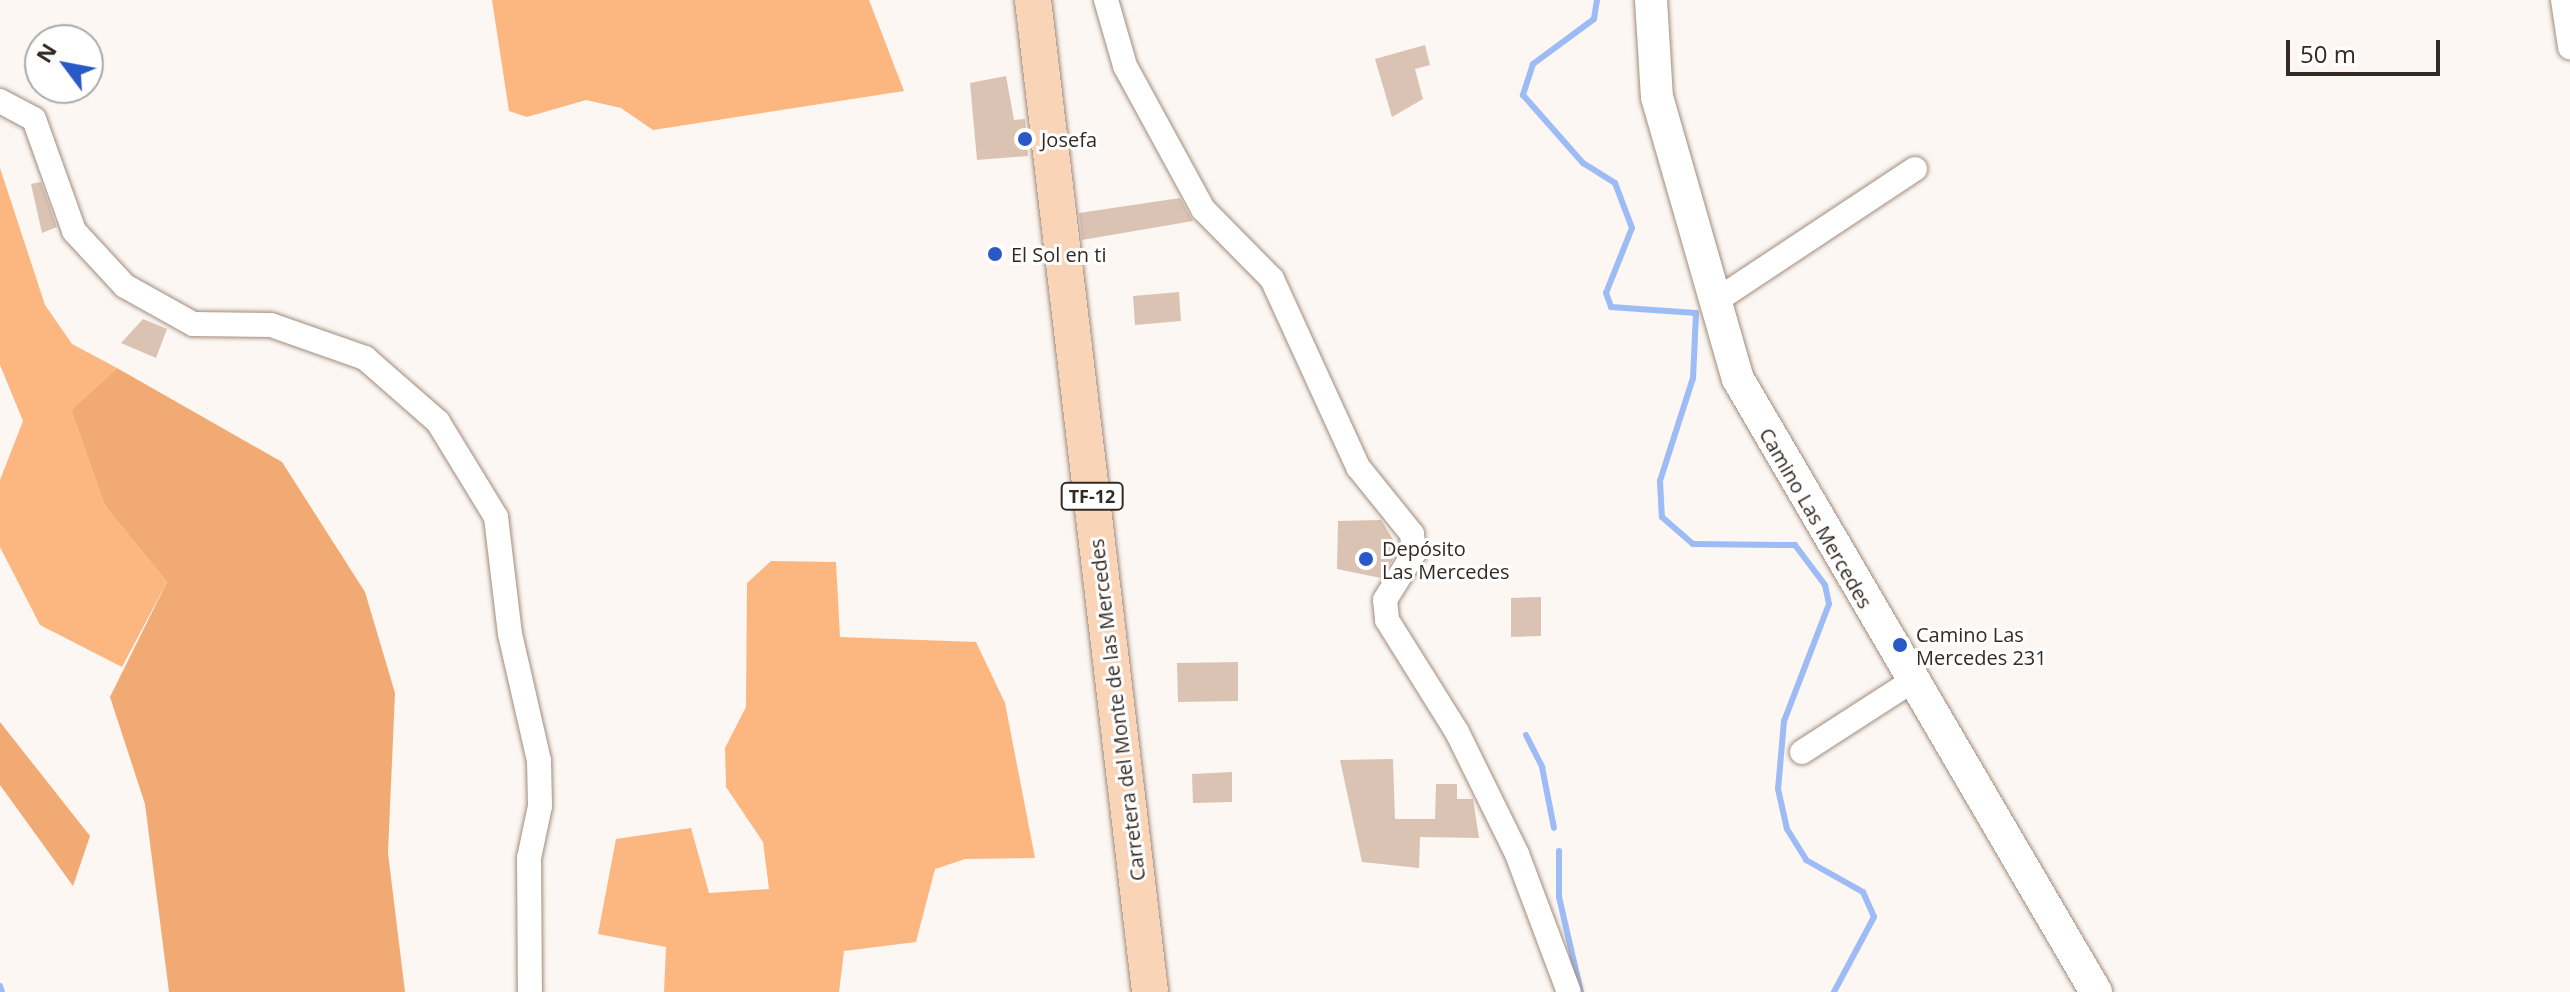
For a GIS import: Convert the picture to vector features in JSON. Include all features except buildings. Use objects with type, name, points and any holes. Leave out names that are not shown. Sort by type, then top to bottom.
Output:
[{"type":"main road","name":"Carretera del Monte de las Mercedes","points":[[1033,0],[1150,992]]},
{"type":"main road","name":"Camino Las Mercedes","points":[[1651,0],[1657,97],[1714,302],[1755,414],[2096,992]]},
{"type":"street","points":[[1106,0],[1125,66],[1203,209],[1272,279],[1358,467],[1412,534],[1414,553],[1385,600],[1387,620],[1457,732],[1517,854],[1569,992]]},
{"type":"street","points":[[2563,0],[2570,47]]},
{"type":"street","points":[[0,101],[34,119],[74,231],[125,286],[193,324],[271,325],[365,358],[438,422],[496,517],[510,634],[539,761],[529,858],[530,992]]},
{"type":"street","points":[[1714,302],[1915,169]]},
{"type":"street","points":[[1802,752],[1912,681]]},
{"type":"shaded area","points":[[492,0],[869,0],[904,91],[653,130],[621,108],[586,100],[527,117],[509,111]]},
{"type":"shaded area","points":[[0,168],[45,305],[72,344],[117,368],[71,410],[105,506],[167,582],[122,667],[40,625],[0,547],[0,480],[23,421],[0,365]]},
{"type":"shaded area","points":[[117,368],[282,462],[365,592],[395,693],[388,853],[405,992],[169,992],[145,804],[110,697],[167,582],[105,506],[71,410]]},
{"type":"shaded area","points":[[771,561],[836,562],[840,637],[976,642],[1005,703],[1035,858],[965,859],[935,869],[916,942],[844,951],[839,992],[664,992],[666,947],[598,934],[616,839],[691,828],[709,893],[769,889],[763,842],[726,787],[725,748],[746,707],[747,583]]},
{"type":"shaded area","points":[[0,722],[90,836],[73,886],[0,785]]},
{"type":"waterway","points":[[1597,0],[1594,19],[1533,64],[1523,95],[1583,163],[1615,183],[1632,228],[1606,293],[1611,307],[1696,313],[1693,378],[1660,481],[1662,517],[1693,544],[1795,545],[1825,585],[1829,604],[1784,721],[1778,789],[1787,829],[1806,860],[1863,892],[1874,917],[1834,992]]},
{"type":"waterway","points":[[1526,735],[1542,767],[1554,828]]},
{"type":"waterway","points":[[1559,851],[1559,897],[1581,992]]},
{"type":"waterway","points":[[0,986],[2,992]]},
{"type":"place","name":"Josefa","points":[[1025,139]]},
{"type":"place","name":"El Sol en ti","points":[[995,254]]},
{"type":"place","name":"Depósito Las Mercedes","points":[[1366,559]]},
{"type":"place","name":"Camino Las Mercedes 231","points":[[1900,645]]}]
